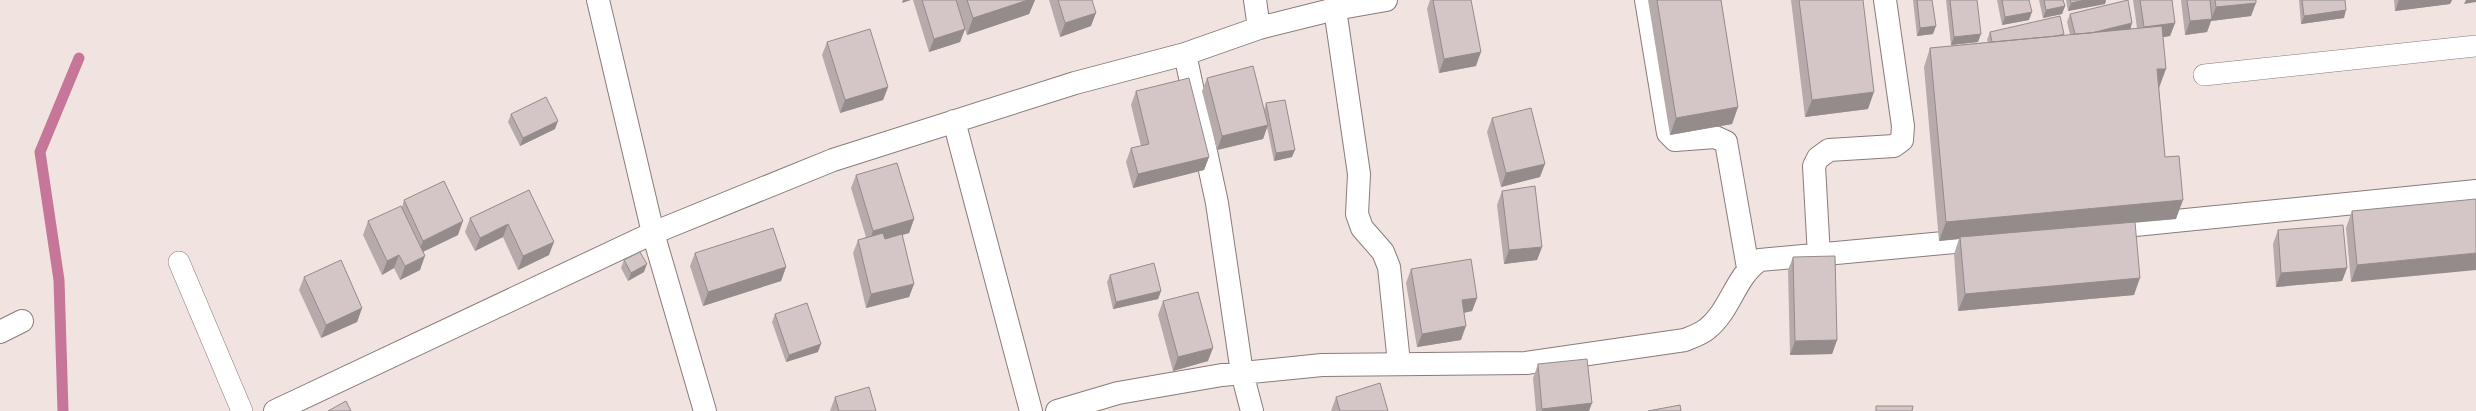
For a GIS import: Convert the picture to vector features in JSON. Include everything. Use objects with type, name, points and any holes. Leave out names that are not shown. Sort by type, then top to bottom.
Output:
[{"type":"street","points":[[598,0],[653,233],[705,411]]},
{"type":"street","points":[[1255,0],[1259,28]]},
{"type":"street","points":[[275,411],[653,233],[832,160],[1075,83],[1186,54],[1259,28],[1336,9],[1386,0]]},
{"type":"street","points":[[1646,0],[1668,133],[1675,140],[1715,137],[1726,142],[1748,268]]},
{"type":"street","points":[[1818,256],[1814,166],[1818,158],[1829,150],[1894,146],[1902,140],[1903,126],[1885,0]]},
{"type":"street","points":[[1336,9],[1359,174],[1357,214],[1362,228],[1383,252],[1389,267],[1399,363]]},
{"type":"street","points":[[1186,54],[1217,203],[1242,373],[1252,411]]},
{"type":"street","points":[[954,121],[1031,411]]},
{"type":"street","points":[[2082,230],[2476,191]]},
{"type":"street","points":[[1057,411],[1118,393],[1242,373],[1322,365],[1399,363],[1526,363],[1685,340],[1707,329],[1723,312],[1748,268],[1760,260],[1818,256],[2003,238]]},
{"type":"street","points":[[0,332],[22,321]]},
{"type":"lane","points":[[2204,75],[2476,46]]},
{"type":"lane","points":[[179,262],[242,411]]},
{"type":"building","points":[[922,0],[956,0],[965,29],[934,39]]},
{"type":"building","points":[[967,0],[1028,0],[973,18]]},
{"type":"building","points":[[1058,0],[1092,0],[1096,13],[1065,23]]},
{"type":"building","points":[[1433,0],[1471,0],[1481,52],[1444,59]]},
{"type":"building","points":[[1657,0],[1721,0],[1738,107],[1676,118]]},
{"type":"building","points":[[1799,0],[1863,0],[1874,92],[1812,100]]},
{"type":"building","points":[[1917,0],[1932,0],[1936,26],[1920,28]]},
{"type":"building","points":[[1950,0],[1977,0],[1981,34],[1954,37]]},
{"type":"building","points":[[2002,0],[2029,0],[2032,12],[2005,17]]},
{"type":"building","points":[[2044,0],[2063,0],[2065,6],[2046,10]]},
{"type":"building","points":[[2070,0],[2085,0],[2071,3]]},
{"type":"building","points":[[2128,0],[2132,23],[2091,33],[2075,34],[2070,14]]},
{"type":"building","points":[[2140,0],[2172,0],[2175,23],[2144,27]]},
{"type":"building","points":[[2187,0],[2210,0],[2212,19],[2190,21]]},
{"type":"building","points":[[2215,0],[2256,0],[2256,3],[2216,7]]},
{"type":"building","points":[[2302,0],[2345,0],[2346,10],[2304,16]]},
{"type":"building","points":[[2060,16],[2064,34],[2057,36],[1992,42],[1990,32]]},
{"type":"building","points":[[2162,26],[2166,69],[2157,69],[2165,157],[2179,156],[2183,200],[1946,222],[1930,48]]},
{"type":"building","points":[[870,29],[888,87],[845,100],[827,42]]},
{"type":"building","points":[[1253,66],[1268,125],[1222,136],[1207,78]]},
{"type":"building","points":[[1189,78],[1209,157],[1138,174],[1131,148],[1149,144],[1136,91]]},
{"type":"building","points":[[546,97],[558,121],[523,138],[511,114]]},
{"type":"building","points":[[1285,100],[1295,150],[1276,153],[1266,103]]},
{"type":"building","points":[[1531,108],[1545,164],[1506,173],[1492,118]]},
{"type":"building","points":[[897,163],[914,219],[873,231],[856,175]]},
{"type":"building","points":[[444,181],[463,221],[423,241],[404,200]]},
{"type":"building","points":[[1535,186],[1542,247],[1509,250],[1502,191]]},
{"type":"building","points":[[529,190],[554,242],[523,256],[508,224],[480,238],[470,218]]},
{"type":"building","points":[[2476,199],[2476,253],[2357,265],[2352,211]]},
{"type":"building","points":[[401,206],[425,256],[405,266],[399,255],[387,261],[368,221]]},
{"type":"building","points":[[2135,222],[2140,278],[1965,294],[1960,237]]},
{"type":"building","points":[[2343,225],[2347,268],[2281,273],[2278,230]]},
{"type":"building","points":[[773,228],[786,267],[708,292],[695,253]]},
{"type":"building","points":[[883,233],[885,239],[902,234],[914,284],[871,294],[858,240]]},
{"type":"building","points":[[640,252],[647,264],[631,273],[624,260]]},
{"type":"building","points":[[1835,256],[1837,340],[1795,341],[1793,257]]},
{"type":"building","points":[[1471,259],[1477,298],[1462,300],[1466,326],[1422,334],[1411,269]]},
{"type":"building","points":[[341,260],[362,308],[326,325],[304,277]]},
{"type":"building","points":[[1154,263],[1161,291],[1116,302],[1110,275]]},
{"type":"building","points":[[1198,292],[1213,348],[1178,357],[1163,301]]},
{"type":"building","points":[[807,303],[821,344],[789,355],[775,314]]},
{"type":"building","points":[[1587,359],[1592,403],[1542,409],[1538,364]]},
{"type":"building","points":[[1380,383],[1388,411],[1340,411],[1336,397]]},
{"type":"building","points":[[869,387],[876,411],[839,411],[835,397]]},
{"type":"building","points":[[346,401],[351,411],[328,411]]},
{"type":"building","points":[[1680,405],[1681,411],[1648,411]]},
{"type":"building","points":[[1876,406],[1913,406],[1912,411],[1876,411]]},
{"type":"waterway","points":[[63,411],[59,280],[40,152],[79,58]]}]
